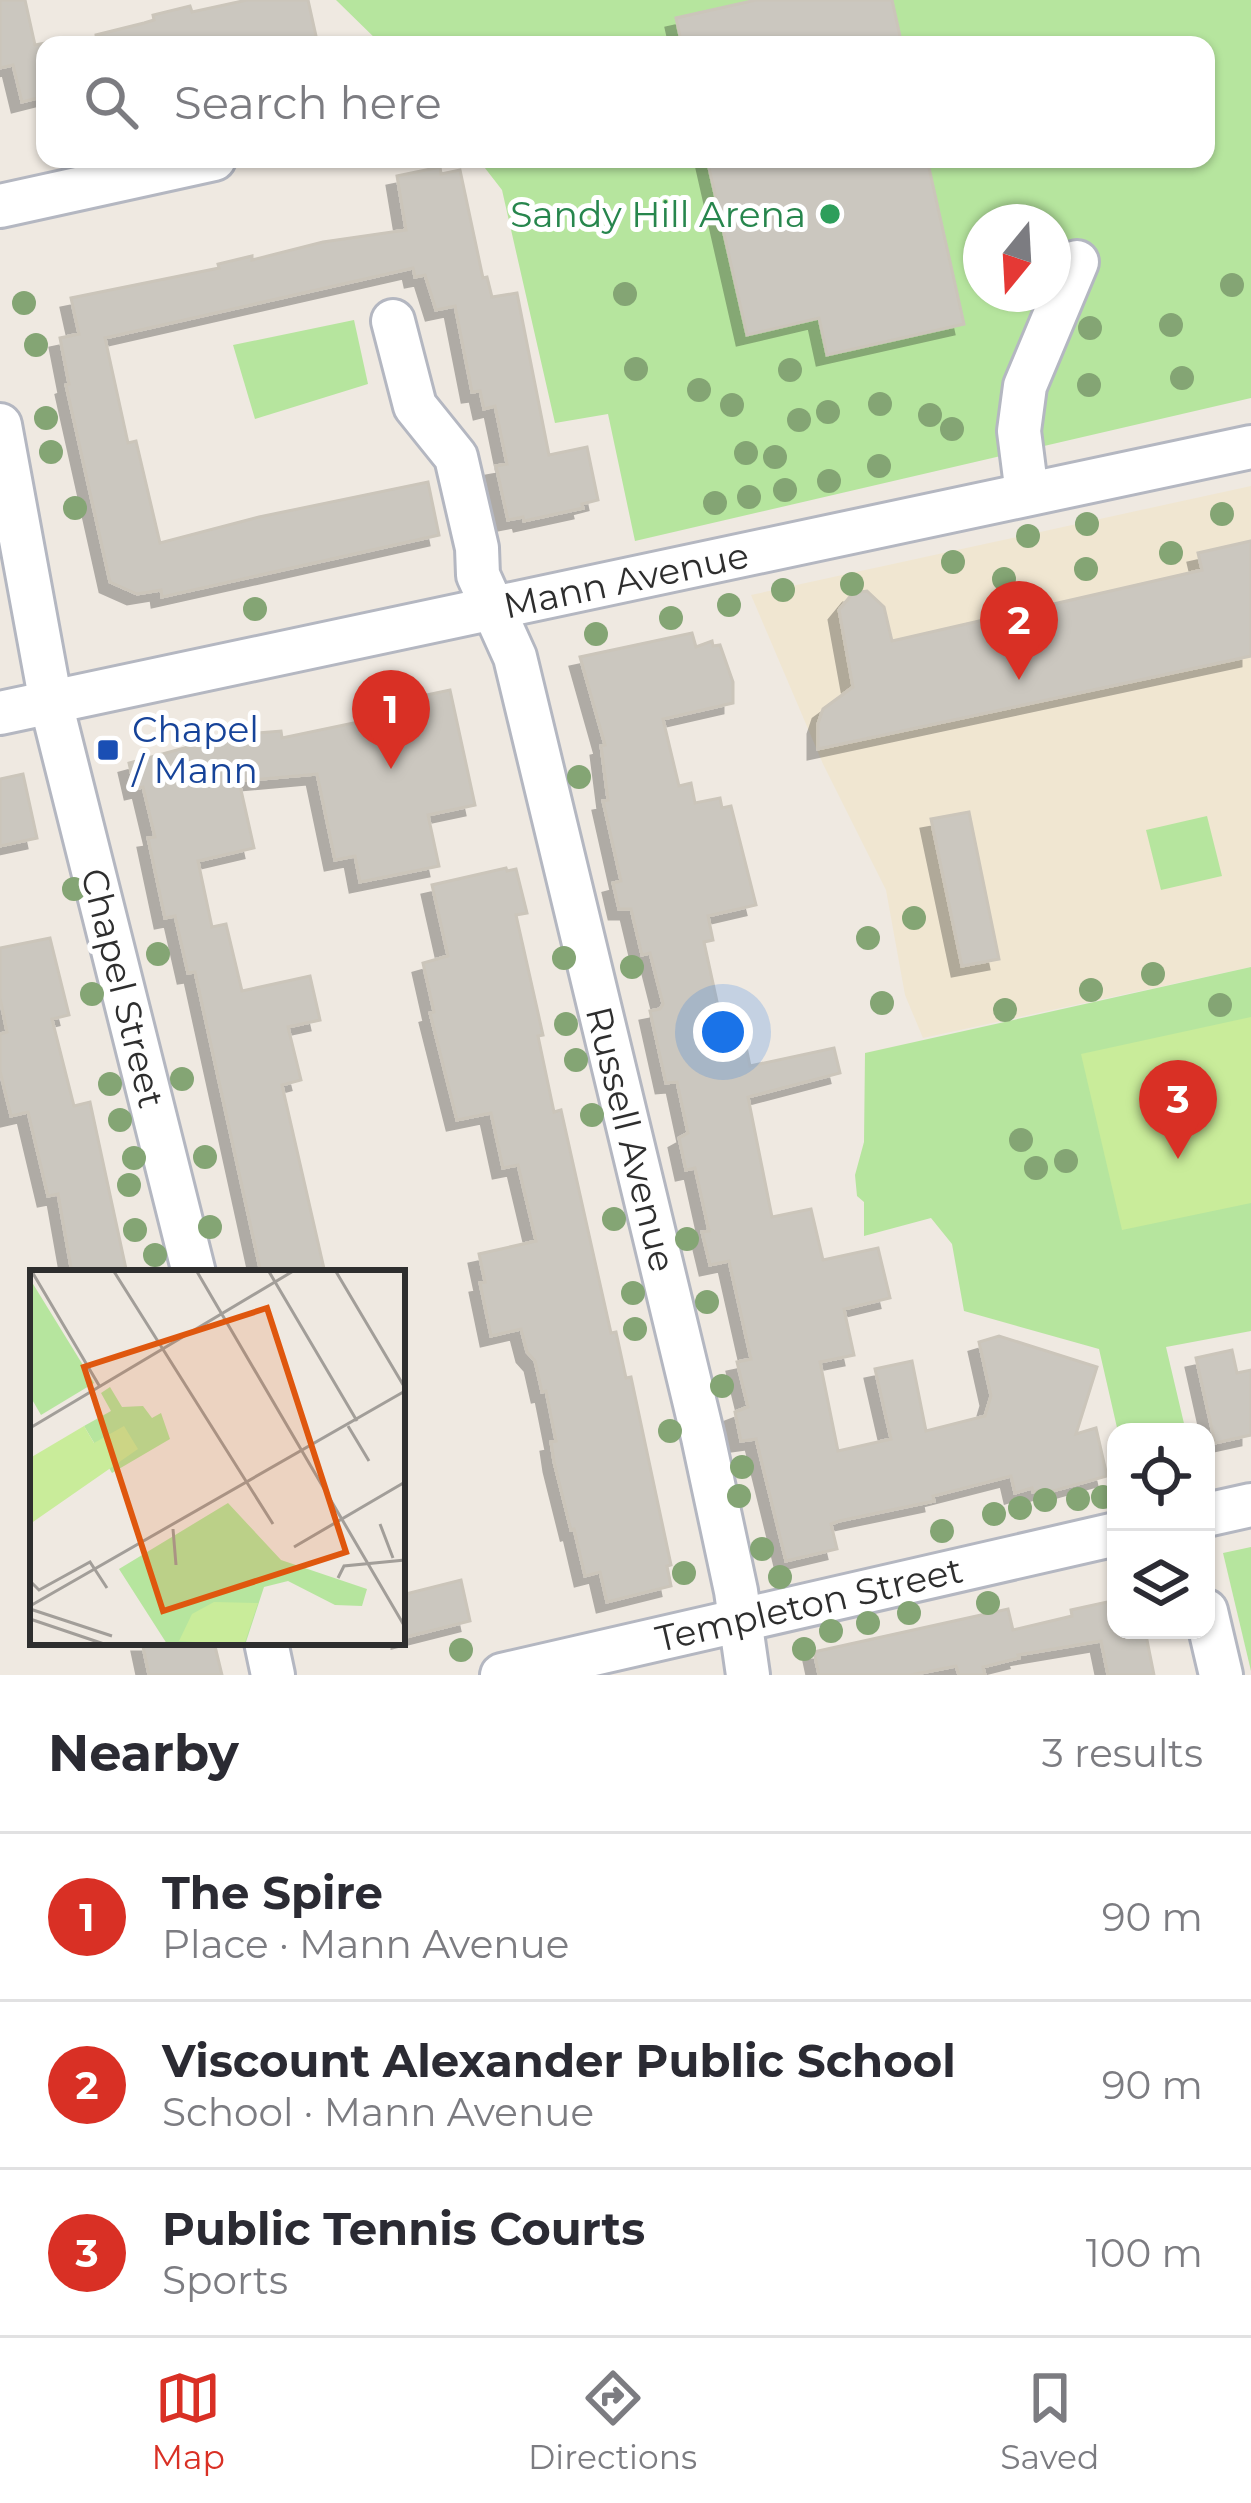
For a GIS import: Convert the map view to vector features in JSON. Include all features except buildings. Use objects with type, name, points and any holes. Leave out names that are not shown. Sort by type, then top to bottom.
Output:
[{"type":"street","points":[[0,206],[173,168]]},
{"type":"street","points":[[1027,494],[1019,431],[1025,386],[1077,262]]},
{"type":"street","name":"Russell Avenue","points":[[393,321],[415,406],[456,457],[477,548],[478,575],[515,657],[703,1437],[736,1591],[748,1675]]},
{"type":"street","name":"Chapel Street","points":[[0,425],[9,520],[193,1270]]},
{"type":"street","name":"Mann Avenue","points":[[0,713],[1251,447]]},
{"type":"street","points":[[1215,1513],[1251,1505]]},
{"type":"street","name":"Templeton Street","points":[[502,1675],[1107,1536]]},
{"type":"street","points":[[1213,1639],[1221,1675]]},
{"type":"street","points":[[267,1645],[273,1675]]},
{"type":"shaded area","points":[[1251,486],[1251,967],[923,1038],[905,995],[886,890],[823,764],[751,595]]},
{"type":"green space","name":"Sandy Hill Arena","points":[[336,0],[1251,0],[1251,398],[635,541],[608,414],[555,423],[502,190],[485,168],[1215,168],[1215,36],[373,36]]},
{"type":"green space","points":[[354,320],[368,384],[255,419],[233,345]]},
{"type":"green space","points":[[1207,816],[1222,876],[1161,890],[1146,830]]},
{"type":"green space","points":[[1251,967],[1251,1331],[1166,1347],[1184,1423],[1116,1423],[1099,1349],[964,1311],[952,1244],[931,1218],[864,1236],[864,1202],[857,1196],[855,1175],[864,1142],[865,1053]]},
{"type":"green space","points":[[1251,1017],[1251,1203],[1122,1230],[1081,1054]]},
{"type":"green space","points":[[1251,1547],[1251,1671],[1223,1553]]},
{"type":"place","name":"Sandy Hill Arena","points":[[830,214]]},
{"type":"place","name":"Viscount Alexander Public School","points":[[1019,680]]},
{"type":"place","name":"Chapel / Mann","points":[[108,750]]},
{"type":"place","name":"The Spire","points":[[391,769]]},
{"type":"place","name":"Public Tennis Courts","points":[[1178,1159]]}]
